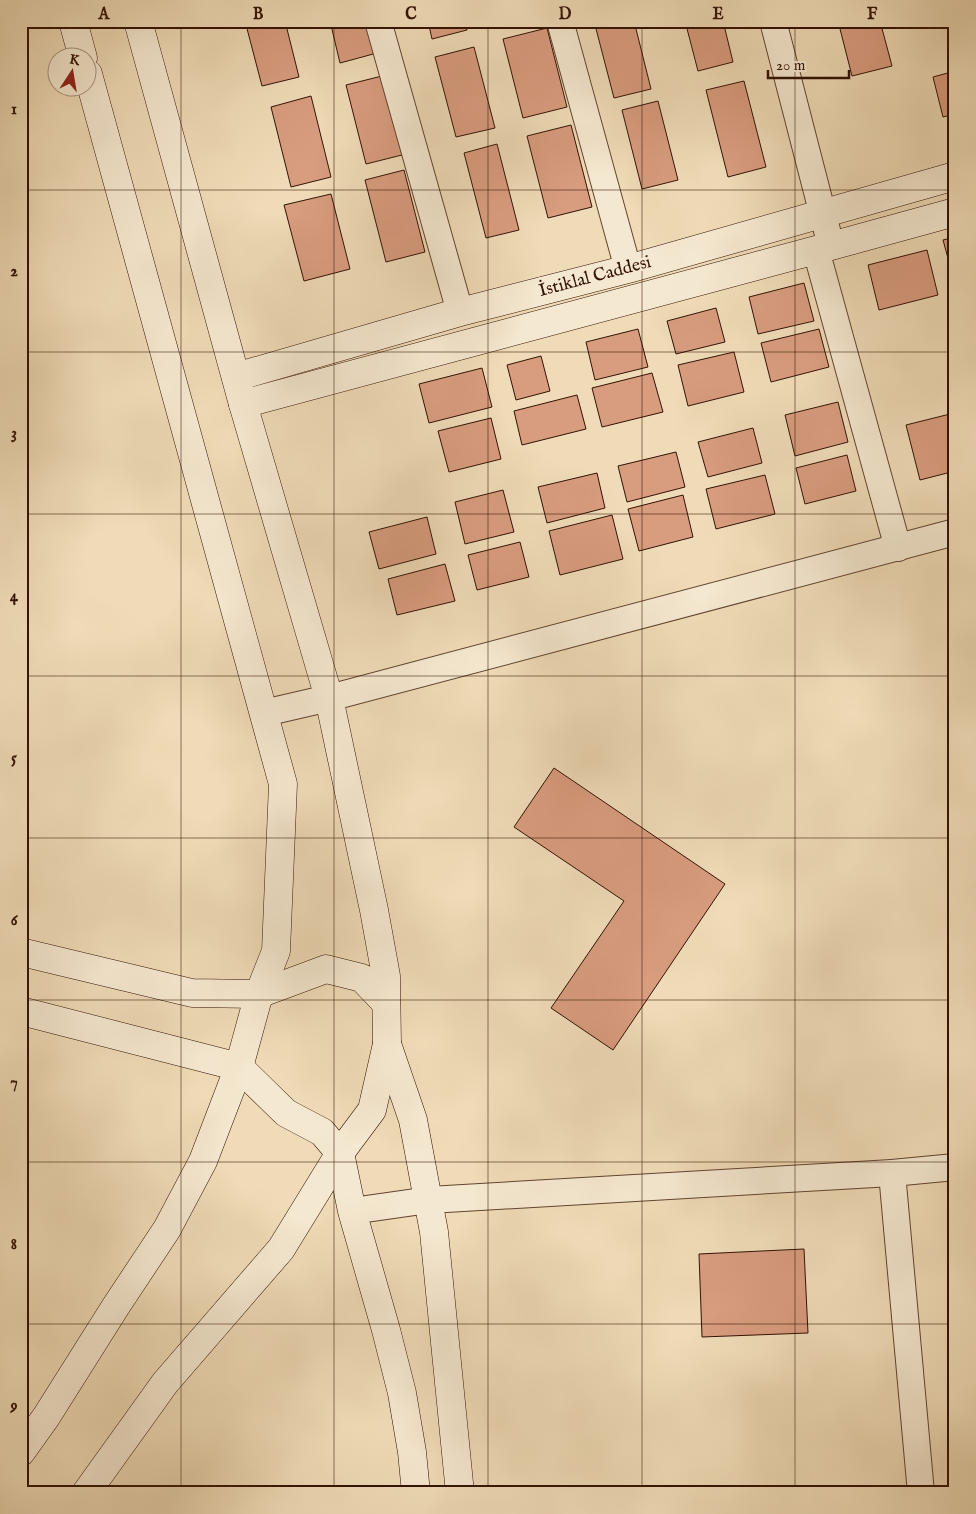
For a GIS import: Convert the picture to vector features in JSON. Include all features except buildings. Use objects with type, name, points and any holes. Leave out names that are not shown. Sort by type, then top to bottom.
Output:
[{"type":"street","points":[[73,21],[80,48]]},
{"type":"street","points":[[86,1493],[165,1383],[282,1250],[340,1153],[372,1110],[387,1044],[386,976],[374,910],[329,698],[243,404],[138,21]]},
{"type":"street","points":[[378,21],[460,312]]},
{"type":"street","points":[[560,21],[628,269]]},
{"type":"street","points":[[773,21],[822,213],[824,248],[898,548]]},
{"type":"street","points":[[21,1452],[46,1417],[167,1229],[203,1160],[239,1068],[259,994],[276,951],[283,784],[95,98]]},
{"type":"street","name":"İstiklal Caddesi","points":[[236,377],[460,312],[628,269],[955,176]]},
{"type":"street","name":"İstiklal Caddesi","points":[[243,404],[955,212]]},
{"type":"street","points":[[264,713],[329,698],[955,532]]},
{"type":"street","points":[[21,952],[192,993],[259,994],[326,969],[362,978],[386,1003]]},
{"type":"street","points":[[21,1011],[239,1068],[286,1113],[322,1132],[340,1153],[352,1211],[402,1393],[412,1452],[416,1493]]},
{"type":"street","points":[[387,1044],[413,1120],[429,1200],[434,1232],[460,1493]]},
{"type":"street","points":[[352,1211],[429,1200],[892,1173],[955,1167]]},
{"type":"street","points":[[892,1173],[921,1493]]}]
